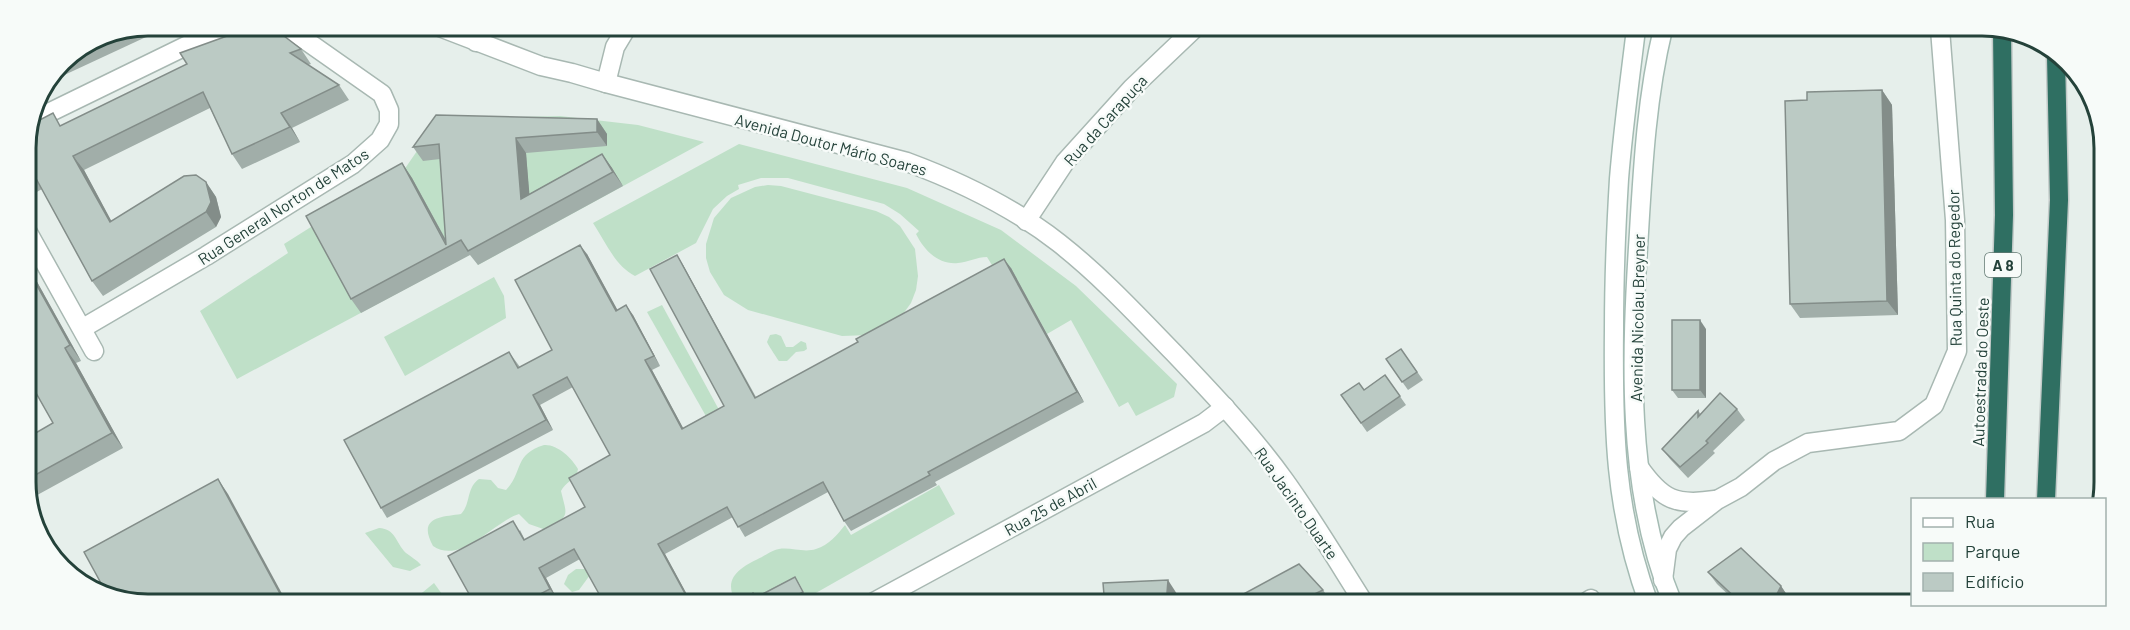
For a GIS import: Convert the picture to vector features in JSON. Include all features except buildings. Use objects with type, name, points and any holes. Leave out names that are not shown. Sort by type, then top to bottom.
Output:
[{"type":"highway","name":"Autoestrada do Oeste","points":[[1995,498],[2004,215],[2002,38]]},
{"type":"highway","points":[[2046,498],[2059,200],[2056,64]]},
{"type":"street","points":[[41,117],[194,42],[213,36]]},
{"type":"street","name":"Rua General Norton de Matos","points":[[83,328],[198,261],[352,164],[380,140],[389,124],[389,110],[382,94],[306,36]]},
{"type":"street","name":"Avenida Doutor Mário Soares","points":[[461,36],[541,66],[907,162],[978,192],[1057,242],[1119,296],[1225,407]]},
{"type":"street","points":[[476,42],[480,36]]},
{"type":"street","points":[[606,84],[615,47],[622,36]]},
{"type":"street","name":"Rua da Carapuça","points":[[1026,221],[1065,162],[1132,88],[1187,36]]},
{"type":"street","name":"Avenida Nicolau Breyner","points":[[1635,36],[1619,178],[1614,290],[1613,411],[1617,476],[1627,529],[1646,594]]},
{"type":"street","name":"Avenida Nicolau Breyner","points":[[1661,36],[1655,63],[1643,164],[1635,291],[1635,411],[1639,467],[1648,524],[1669,594]]},
{"type":"street","name":"Rua Quinta do Regedor","points":[[1663,580],[1667,549],[1681,528],[1717,500],[1741,487],[1774,461],[1808,444],[1899,431],[1934,405],[1957,351],[1955,220],[1941,36]]},
{"type":"street","points":[[36,246],[94,351]]},
{"type":"street","name":"Rua 25 de Abril","points":[[889,594],[1204,423],[1225,407]]},
{"type":"street","name":"Rua Jacinto Duarte","points":[[1225,407],[1285,481],[1358,594]]},
{"type":"street","name":"Rua Quinta do Regedor","points":[[1639,467],[1651,485],[1672,500],[1694,503],[1717,500]]},
{"type":"green space","points":[[560,116],[638,125],[704,142],[478,265],[471,254],[237,379],[200,311],[288,253],[284,244],[406,167],[439,119]]},
{"type":"green space","points":[[739,144],[907,188],[1001,230],[1076,286],[1177,384],[1174,397],[1136,416],[1128,402],[1119,407],[1071,320],[1047,334],[1011,269],[998,275],[987,257],[958,263],[944,262],[923,246],[916,234],[919,231],[900,214],[884,204],[788,178],[761,178],[738,185],[739,189],[713,209],[696,243],[635,276],[628,272],[611,252],[593,223]]},
{"type":"green space","points":[[781,186],[876,211],[889,217],[900,226],[915,249],[918,276],[911,303],[903,314],[869,335],[842,336],[748,310],[724,295],[710,272],[706,258],[706,244],[714,218],[731,198],[755,187]]},
{"type":"green space","points":[[494,277],[504,296],[506,318],[405,376],[384,337]]},
{"type":"green space","points":[[662,305],[724,419],[711,425],[647,312]]},
{"type":"green space","points":[[770,335],[781,336],[786,347],[793,347],[801,341],[806,343],[807,349],[796,352],[787,361],[779,361],[767,342]]},
{"type":"green space","points":[[544,445],[564,452],[578,469],[561,491],[565,514],[561,521],[549,531],[529,524],[519,514],[466,546],[455,550],[444,550],[433,546],[428,529],[430,524],[439,518],[461,514],[472,487],[479,479],[491,480],[498,488],[506,490],[512,483],[523,459],[534,449]]},
{"type":"green space","points":[[939,485],[955,514],[814,594],[805,594],[799,583],[776,594],[732,594],[731,586],[736,574],[748,564],[770,552],[788,549],[811,550],[821,547],[845,525],[851,535]]},
{"type":"green space","points":[[379,528],[392,533],[402,549],[421,565],[410,571],[393,567],[365,533]]},
{"type":"green space","points":[[576,569],[586,569],[590,575],[579,590],[572,592],[564,584],[568,575]]},
{"type":"green space","points":[[434,583],[442,594],[421,594]]}]
